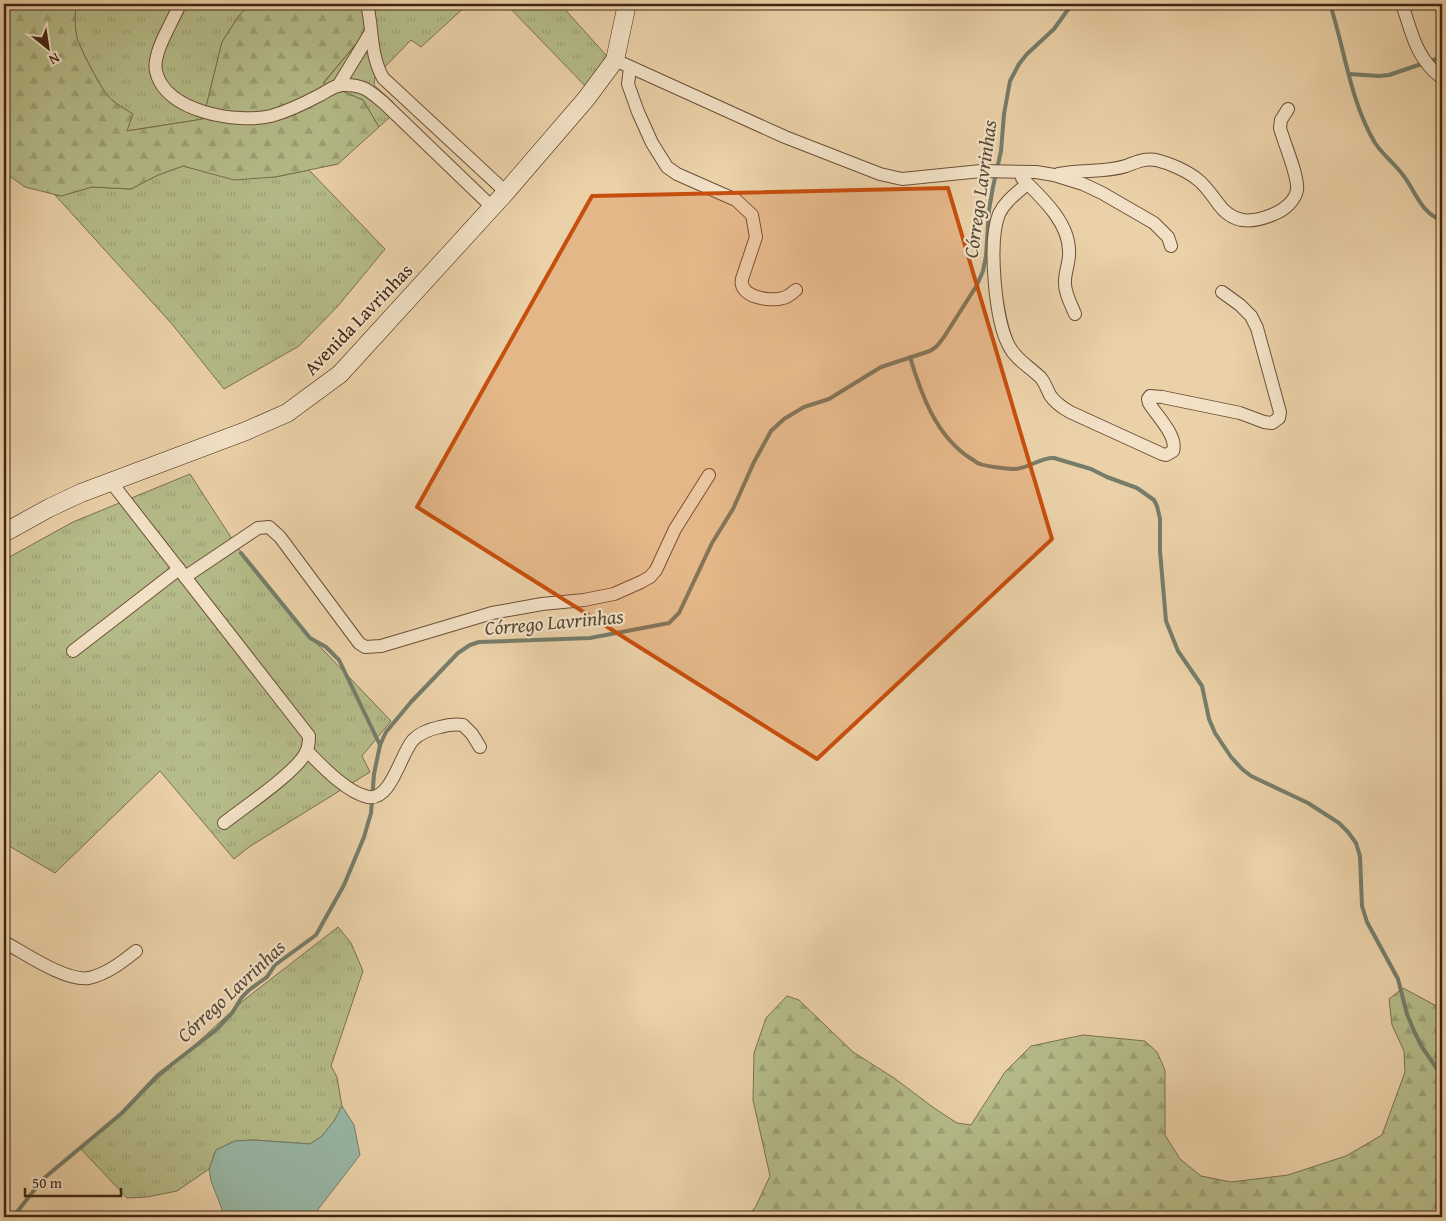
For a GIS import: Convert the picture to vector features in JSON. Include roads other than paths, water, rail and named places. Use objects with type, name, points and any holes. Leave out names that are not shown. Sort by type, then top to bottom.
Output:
[{"type":"street","points":[[180,4],[156,57],[156,71],[161,85],[173,98],[192,107],[225,118],[250,119],[271,116],[294,108],[338,86],[358,85],[371,92],[492,207]]},
{"type":"street","points":[[367,4],[376,66],[383,78],[506,192]]},
{"type":"street","points":[[627,4],[623,64],[638,112],[652,144],[667,167],[677,174],[736,200],[752,215],[756,238],[742,279],[743,288],[754,296],[766,299],[782,299],[796,290]]},
{"type":"street","points":[[1402,4],[1417,49],[1434,72],[1442,78]]},
{"type":"street","points":[[338,86],[371,32]]},
{"type":"street","points":[[623,64],[785,137],[880,174],[902,178],[987,171],[1015,171],[1054,175],[1083,184],[1102,192],[1154,223],[1168,237],[1171,246]]},
{"type":"street","name":"Avenida Lavrinhas","points":[[4,533],[49,508],[287,413],[317,393],[340,374],[506,192],[586,99],[623,64]]},
{"type":"street","points":[[1054,175],[1073,172],[1098,172],[1138,161],[1157,160],[1197,179],[1205,186],[1223,210],[1233,218],[1241,220],[1266,217],[1284,208],[1291,202],[1296,191],[1296,180],[1280,128],[1283,114],[1288,109]]},
{"type":"street","points":[[1015,171],[1054,213],[1066,236],[1070,250],[1065,282],[1075,314]]},
{"type":"street","points":[[1028,184],[1004,204],[995,229],[994,287],[998,312],[1005,336],[1013,353],[1040,377],[1052,397],[1070,412],[1166,455],[1173,451],[1174,444],[1167,429],[1149,403],[1148,399],[1150,396],[1240,413],[1272,423],[1278,418],[1280,412],[1257,328],[1240,304],[1222,292]]},
{"type":"street","points":[[73,651],[182,573],[258,528],[268,527],[280,537],[359,644],[365,647],[381,646],[492,613],[614,594],[650,577],[656,570],[675,529],[710,475]]},
{"type":"street","points":[[111,482],[309,736],[307,751],[288,773],[224,823]]},
{"type":"street","points":[[307,751],[336,778],[366,796],[377,796],[386,789],[406,749],[413,740],[424,732],[441,726],[463,725],[472,734],[480,747]]},
{"type":"street","points":[[4,942],[70,977],[80,978],[90,978],[112,968],[136,951]]},
{"type":"waterway","name":"Córrego Lavrinhas","points":[[13,1217],[43,1179],[122,1113],[158,1075],[216,1030],[232,1013],[242,997],[267,977],[275,965],[316,935],[344,885],[364,837],[371,813],[374,774],[380,745],[386,732],[411,702],[458,653],[470,645],[479,642],[590,638],[669,623],[679,613],[712,543],[733,509],[754,462],[771,431],[784,419],[804,407],[829,399],[881,367],[930,351],[937,346],[977,285],[983,271],[986,256],[989,210],[1001,151],[1004,114],[1010,81],[1027,54],[1054,29],[1072,4]]},
{"type":"waterway","points":[[1330,4],[1354,93],[1375,143],[1403,175],[1429,213],[1442,220]]},
{"type":"waterway","points":[[1349,74],[1389,75],[1436,59],[1442,60]]},
{"type":"waterway","points":[[910,357],[919,385],[939,426],[958,449],[977,463],[1014,469],[1025,467],[1044,459],[1054,458],[1091,469],[1137,488],[1154,500],[1160,519],[1160,551],[1166,621],[1178,651],[1202,686],[1209,719],[1215,733],[1231,757],[1242,769],[1251,776],[1308,803],[1339,823],[1356,843],[1360,856],[1362,906],[1367,922],[1398,979],[1407,1014],[1414,1031],[1422,1047],[1442,1076]]},
{"type":"waterway","points":[[241,553],[310,638],[326,647],[339,660],[380,745]]}]
